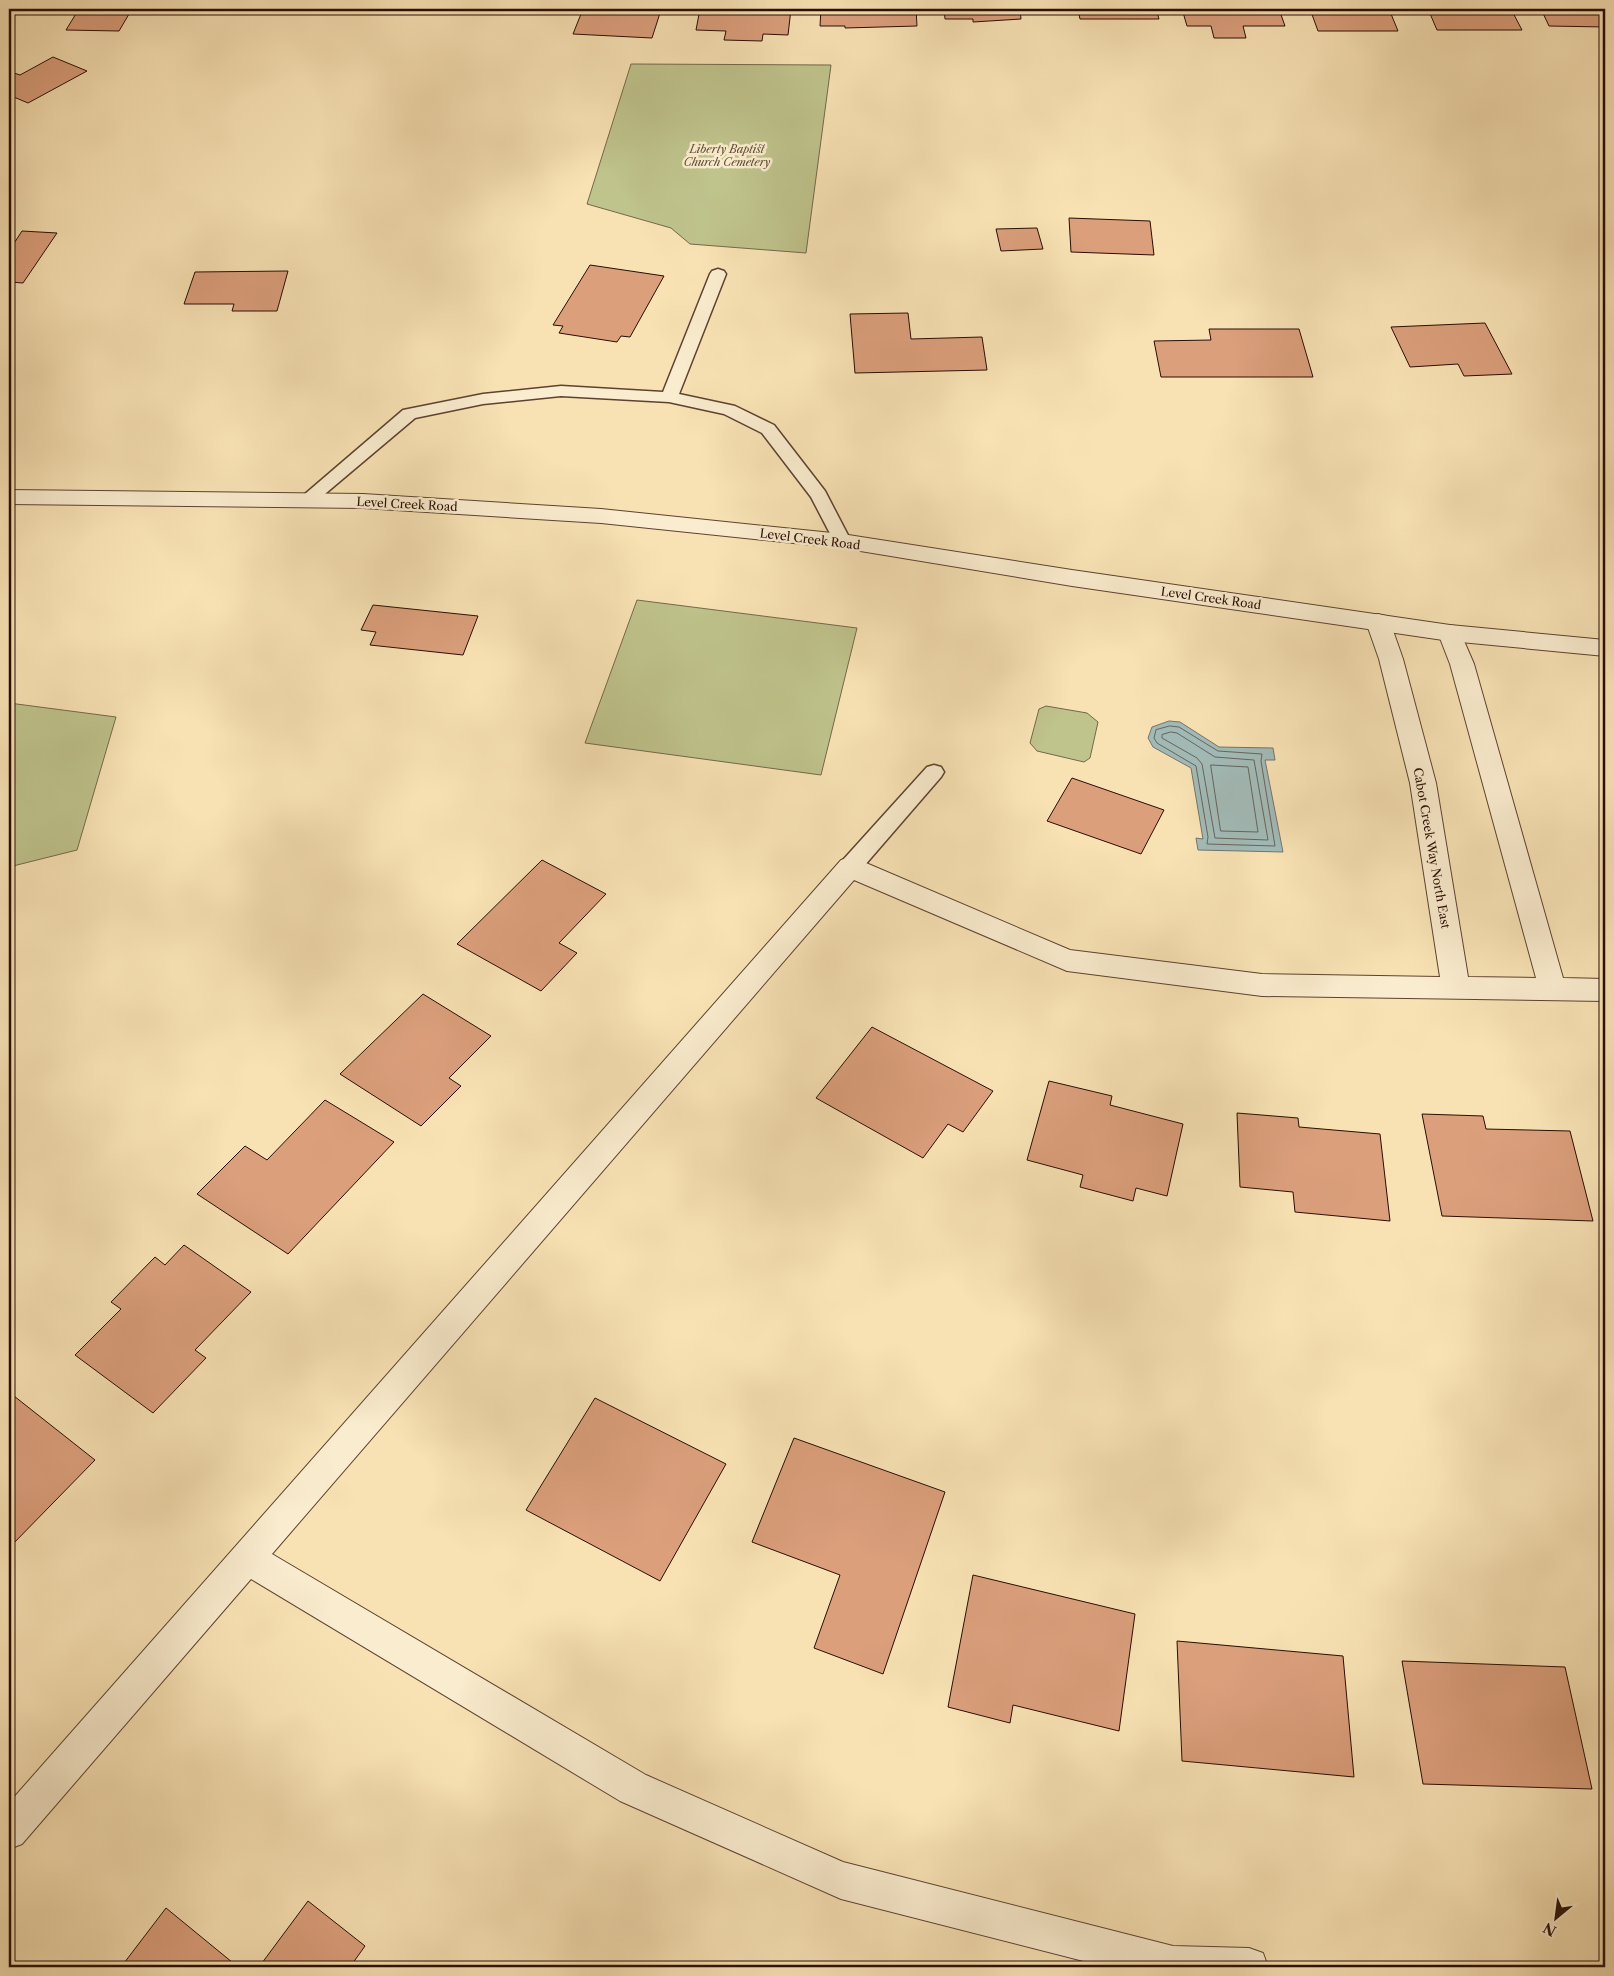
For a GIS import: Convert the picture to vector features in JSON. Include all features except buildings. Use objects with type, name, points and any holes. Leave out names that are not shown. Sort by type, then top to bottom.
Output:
[{"type":"street","name":"Level Creek Road","points":[[9,497],[363,500],[601,516],[842,541],[1072,578],[1378,622],[1450,632],[1605,648]]},
{"type":"street","name":"Cabot Creek Way North East","points":[[1378,622],[1391,659],[1423,783],[1456,988]]},
{"type":"street","points":[[1450,632],[1462,664],[1553,990]]},
{"type":"street","points":[[9,1832],[850,868],[1067,960],[1262,985],[1605,990]]},
{"type":"street","points":[[247,1558],[633,1788],[842,1880],[1173,1965],[1249,1967]]},
{"type":"lane","points":[[669,397],[718,274]]},
{"type":"lane","points":[[307,500],[409,414],[483,399],[560,391],[669,397],[729,410],[768,429],[820,494],[842,541]]},
{"type":"lane","points":[[850,868],[934,772]]},
{"type":"green space","name":"Liberty Baptist Church Cemetery","points":[[631,64],[831,65],[806,253],[690,244],[671,228],[587,204]]},
{"type":"green space","points":[[637,600],[857,628],[821,775],[585,743]]},
{"type":"green space","points":[[9,703],[116,717],[77,850],[9,867]]},
{"type":"green space","points":[[1046,706],[1087,713],[1098,722],[1090,758],[1084,762],[1037,751],[1030,743],[1039,709]]},
{"type":"water","points":[[1169,721],[1180,722],[1219,747],[1273,748],[1275,760],[1265,760],[1283,852],[1198,850],[1196,838],[1203,839],[1191,768],[1153,747],[1148,738],[1152,727]]}]
